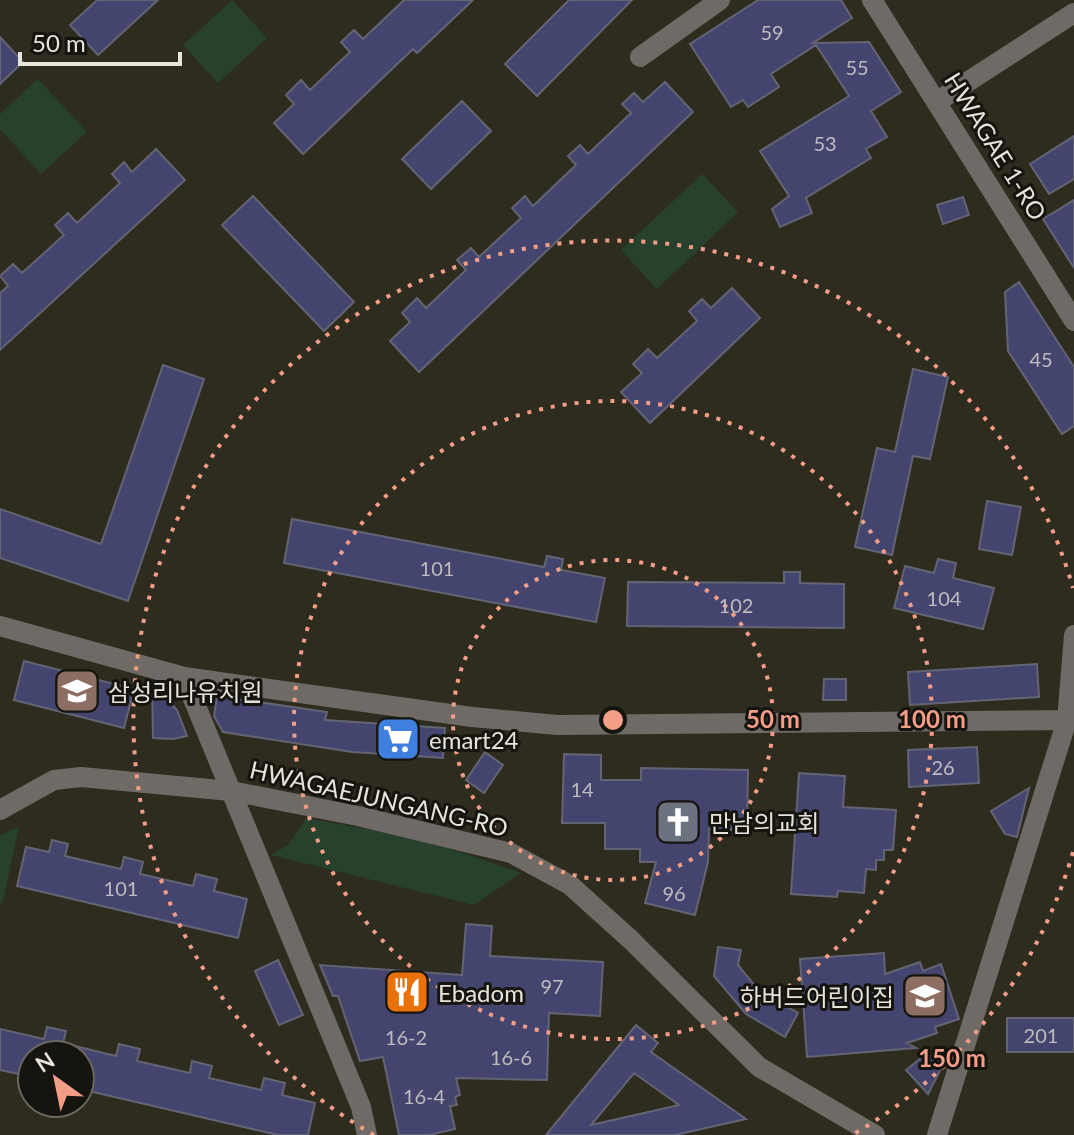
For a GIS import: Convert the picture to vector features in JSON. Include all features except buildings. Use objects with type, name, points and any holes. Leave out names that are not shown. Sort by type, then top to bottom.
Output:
[{"type":"street","points":[[640,57],[720,0]]},
{"type":"street","name":"HWAGAE 1-RO","points":[[872,0],[1074,321]]},
{"type":"street","points":[[938,101],[1074,13]]},
{"type":"street","points":[[0,626],[184,677],[472,717],[557,725],[1067,720]]},
{"type":"street","points":[[937,1135],[1067,720],[1074,635]]},
{"type":"street","name":"HWAGAEJUNGANG-RO","points":[[184,677],[231,791],[358,816],[511,853],[570,885],[631,940],[759,1067],[875,1135]]},
{"type":"street","points":[[0,810],[54,780],[81,777],[231,791],[361,1107],[367,1135]]},
{"type":"green space","points":[[232,0],[267,38],[218,83],[183,45]]},
{"type":"green space","points":[[38,79],[87,132],[41,174],[0,129],[0,114]]},
{"type":"green space","points":[[702,174],[738,212],[657,289],[621,250]]},
{"type":"green space","points":[[306,818],[421,839],[521,873],[474,905],[271,855],[288,845]]},
{"type":"green space","points":[[19,826],[3,901],[0,904],[0,836]]},
{"type":"place","name":"삼성리나유치원","points":[[77,691]]},
{"type":"place","name":"emart24","points":[[398,739]]},
{"type":"place","name":"만남의교회","points":[[678,822]]},
{"type":"place","name":"Ebadom","points":[[407,992]]},
{"type":"place","name":"하버드어린이집","points":[[925,996]]}]
